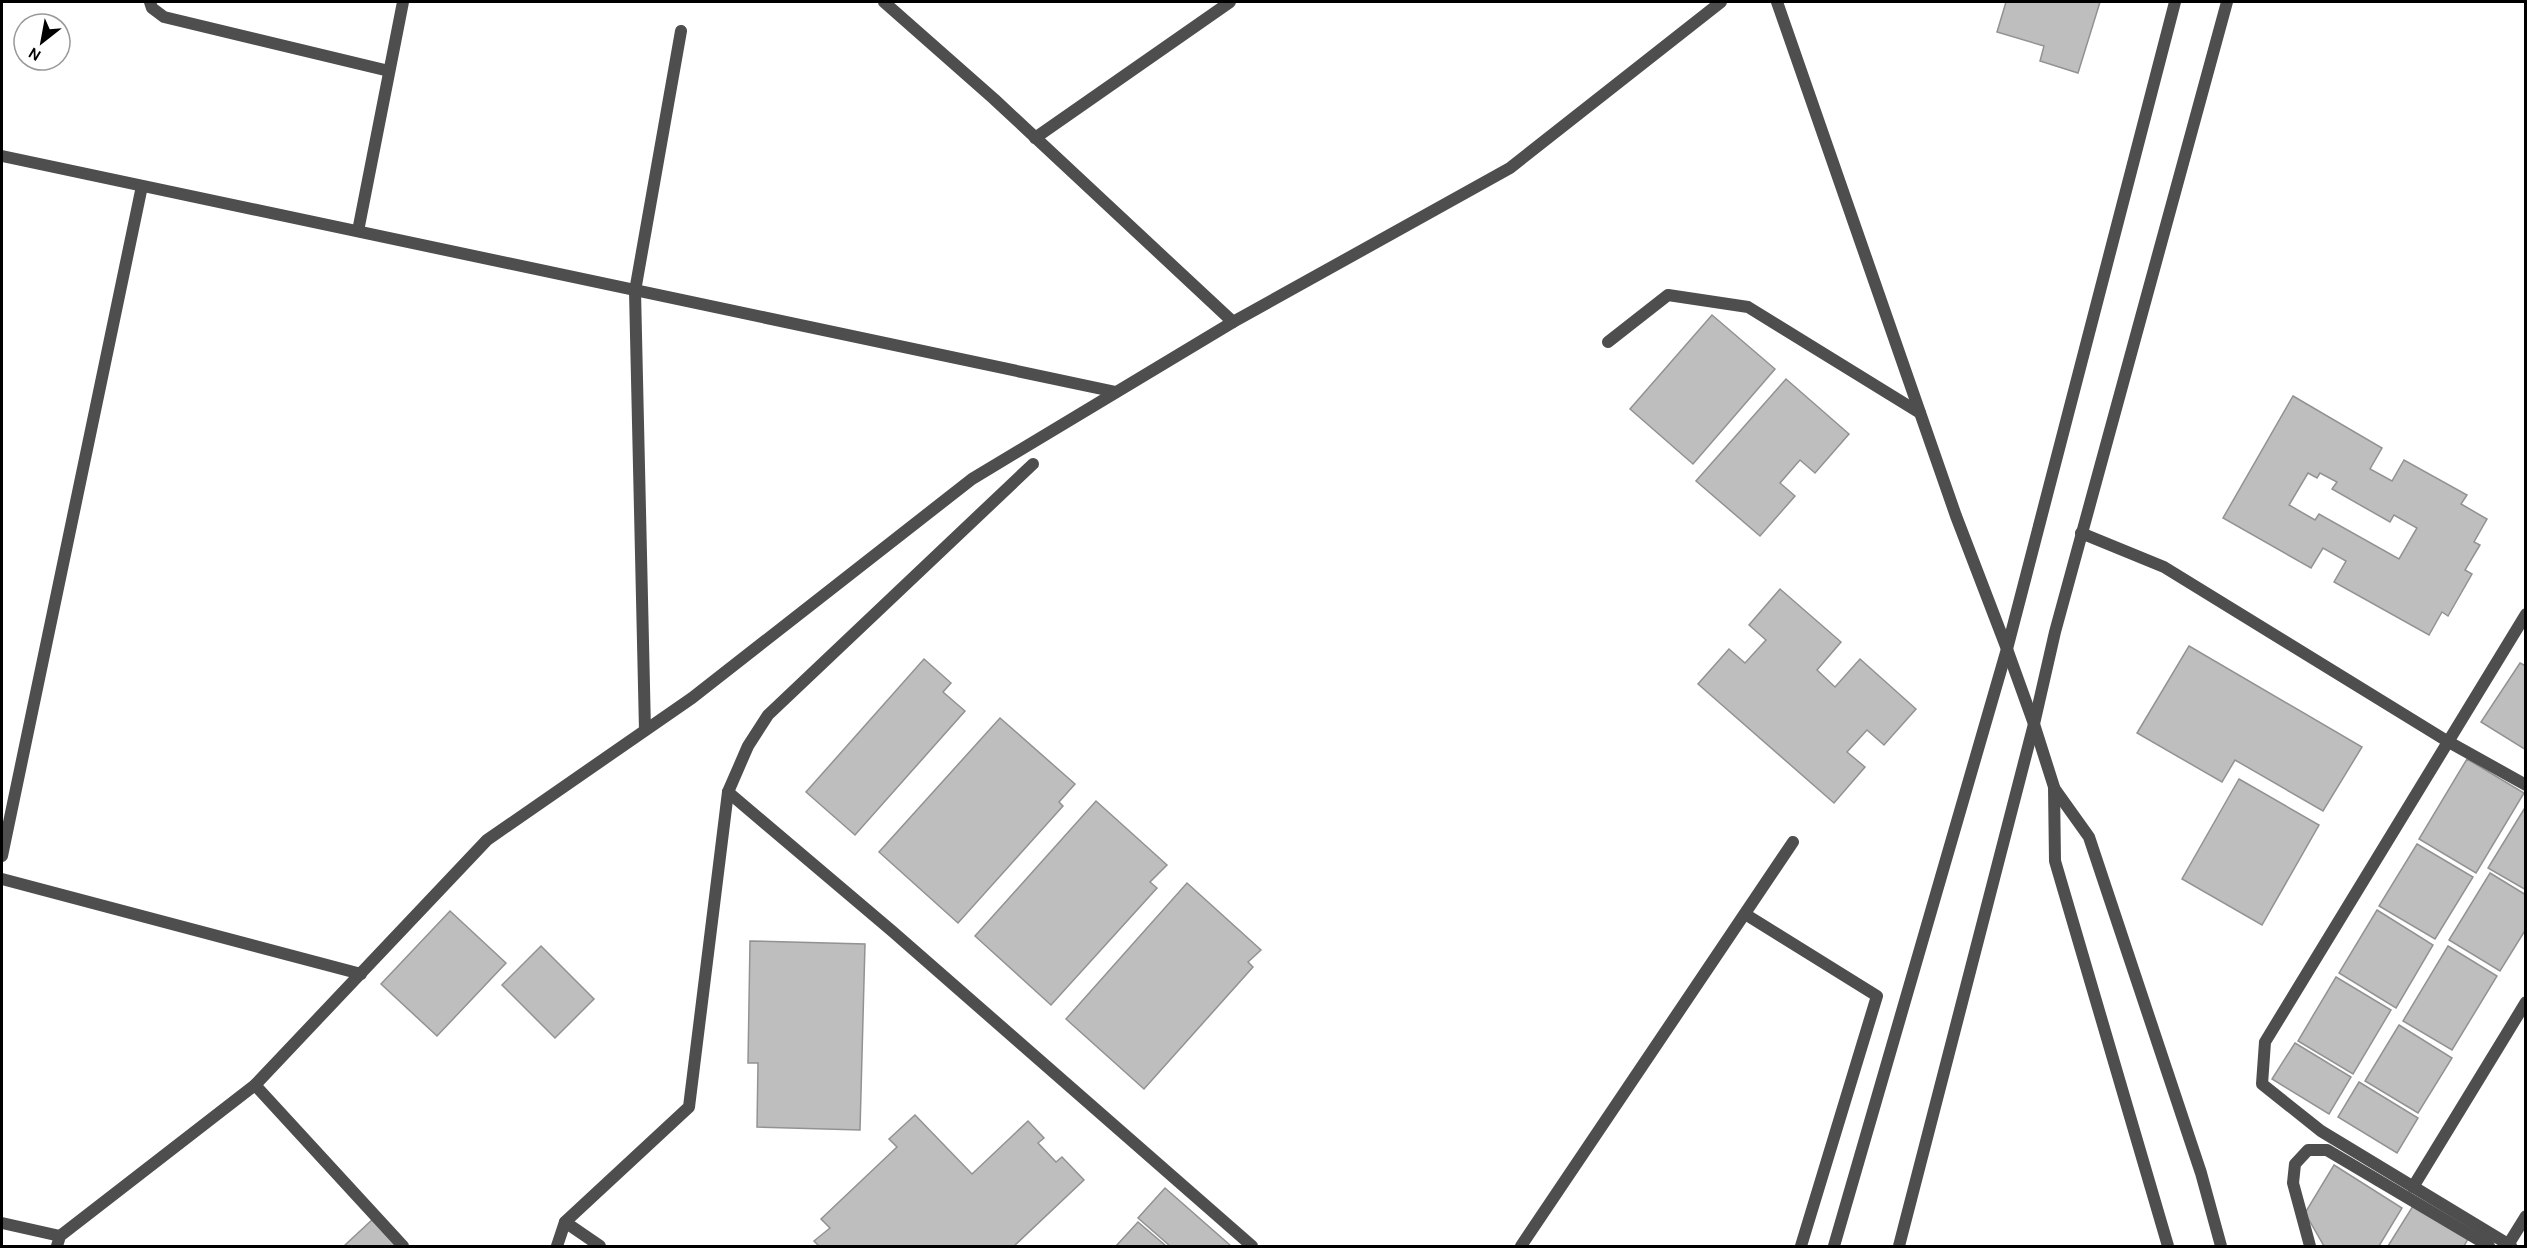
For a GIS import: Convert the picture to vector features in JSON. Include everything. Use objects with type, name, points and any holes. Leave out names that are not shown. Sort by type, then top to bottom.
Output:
[{"type":"street","points":[[150,2],[152,8],[164,17],[389,71]]},
{"type":"street","points":[[358,231],[403,2]]},
{"type":"street","points":[[884,2],[1035,138],[1233,322]]},
{"type":"street","points":[[1035,138],[1230,2]]},
{"type":"street","points":[[2,1223],[59,1241],[255,1085],[487,840],[692,698],[972,479],[1233,322],[1510,168],[1721,2]]},
{"type":"street","points":[[1777,2],[1920,413],[2034,724],[2054,787],[2088,837],[2201,1173],[2221,1246]]},
{"type":"street","points":[[1834,1246],[2007,649],[2175,2]]},
{"type":"street","points":[[1899,1246],[2081,533],[2227,2]]},
{"type":"street","points":[[645,730],[636,291],[681,31]]},
{"type":"street","points":[[2,156],[1116,393]]},
{"type":"street","points":[[2,856],[142,186]]},
{"type":"street","points":[[1608,342],[1668,295],[1748,307],[1920,413]]},
{"type":"street","points":[[556,1246],[565,1222],[689,1107],[728,792],[748,746],[768,715],[1033,464]]},
{"type":"street","points":[[2081,533],[2164,567],[2447,741],[2526,785]]},
{"type":"street","points":[[2526,614],[2265,1042],[2262,1084],[2322,1131],[2510,1246],[2526,1216]]},
{"type":"street","points":[[2054,787],[2055,861],[2168,1246]]},
{"type":"street","points":[[728,792],[892,931],[1252,1246]]},
{"type":"street","points":[[1521,1246],[1793,842]]},
{"type":"street","points":[[2,879],[361,974]]},
{"type":"street","points":[[1745,914],[1877,996],[1801,1246]]},
{"type":"street","points":[[2413,1187],[2526,1002]]},
{"type":"street","points":[[255,1085],[403,1246]]},
{"type":"street","points":[[2310,1246],[2293,1183],[2295,1164],[2308,1150],[2327,1150],[2489,1246]]},
{"type":"street","points":[[565,1222],[600,1246]]},
{"type":"building","points":[[2006,2],[2100,2],[2078,73],[2040,61],[2044,46],[1997,32]]},
{"type":"building","points":[[1712,315],[1775,369],[1693,464],[1630,409]]},
{"type":"building","points":[[1786,379],[1849,434],[1815,473],[1800,460],[1780,483],[1795,496],[1760,536],[1696,481]]},
{"type":"building","points":[[2293,396],[2382,448],[2370,469],[2392,481],[2404,460],[2467,495],[2461,504],[2487,519],[2474,542],[2480,545],[2465,570],[2472,574],[2448,616],[2442,612],[2429,635],[2334,582],[2346,561],[2323,548],[2311,568],[2223,518]],"holes":[[[2308,473],[2317,478],[2320,473],[2337,482],[2332,489],[2390,522],[2394,515],[2417,528],[2399,559],[2319,514],[2315,520],[2289,505]]]},
{"type":"building","points":[[1780,589],[1841,642],[1817,670],[1835,687],[1860,659],[1916,709],[1884,745],[1867,730],[1847,752],[1865,767],[1834,803],[1698,684],[1729,649],[1745,663],[1766,640],[1749,625]]},
{"type":"building","points":[[2189,646],[2362,747],[2323,811],[2235,760],[2222,782],[2137,733]]},
{"type":"building","points":[[924,659],[951,683],[943,692],[965,711],[855,835],[806,792]]},
{"type":"building","points":[[2520,663],[2526,666],[2526,750],[2481,722]]},
{"type":"building","points":[[1000,718],[1075,784],[1059,802],[1063,806],[958,923],[879,852]]},
{"type":"building","points":[[2467,759],[2524,793],[2476,873],[2419,839]]},
{"type":"building","points":[[2239,779],[2319,825],[2262,925],[2182,879]]},
{"type":"building","points":[[1096,801],[1167,865],[1150,882],[1157,888],[1051,1005],[975,936]]},
{"type":"building","points":[[2526,806],[2526,890],[2488,868]]},
{"type":"building","points":[[2417,844],[2473,877],[2435,939],[2379,906]]},
{"type":"building","points":[[2490,873],[2526,895],[2526,929],[2500,971],[2449,940]]},
{"type":"building","points":[[1187,883],[1261,950],[1248,962],[1253,967],[1144,1089],[1066,1019]]},
{"type":"building","points":[[2377,910],[2433,945],[2396,1008],[2339,973]]},
{"type":"building","points":[[450,911],[506,963],[437,1036],[381,984]]},
{"type":"building","points":[[750,941],[865,944],[860,1130],[757,1127],[758,1063],[748,1063]]},
{"type":"building","points":[[541,946],[594,999],[555,1038],[502,985]]},
{"type":"building","points":[[2448,946],[2497,976],[2452,1050],[2403,1021]]},
{"type":"building","points":[[2336,977],[2391,1010],[2353,1074],[2298,1041]]},
{"type":"building","points":[[2399,1025],[2452,1058],[2418,1113],[2365,1081]]},
{"type":"building","points":[[2295,1043],[2351,1077],[2329,1114],[2272,1079]]},
{"type":"building","points":[[2359,1082],[2418,1118],[2397,1153],[2338,1117]]},
{"type":"building","points":[[915,1115],[972,1174],[1028,1121],[1044,1138],[1038,1143],[1056,1162],[1062,1157],[1084,1180],[1014,1246],[819,1246],[814,1241],[830,1228],[821,1219],[897,1147],[889,1139]]},
{"type":"building","points":[[2334,1165],[2402,1208],[2379,1246],[2324,1246],[2305,1213]]},
{"type":"building","points":[[1165,1188],[1231,1246],[1170,1246],[1138,1218]]},
{"type":"building","points":[[2413,1206],[2468,1239],[2464,1246],[2388,1246]]},
{"type":"building","points":[[374,1218],[400,1246],[344,1246]]},
{"type":"building","points":[[1138,1222],[1166,1246],[1116,1246]]}]
